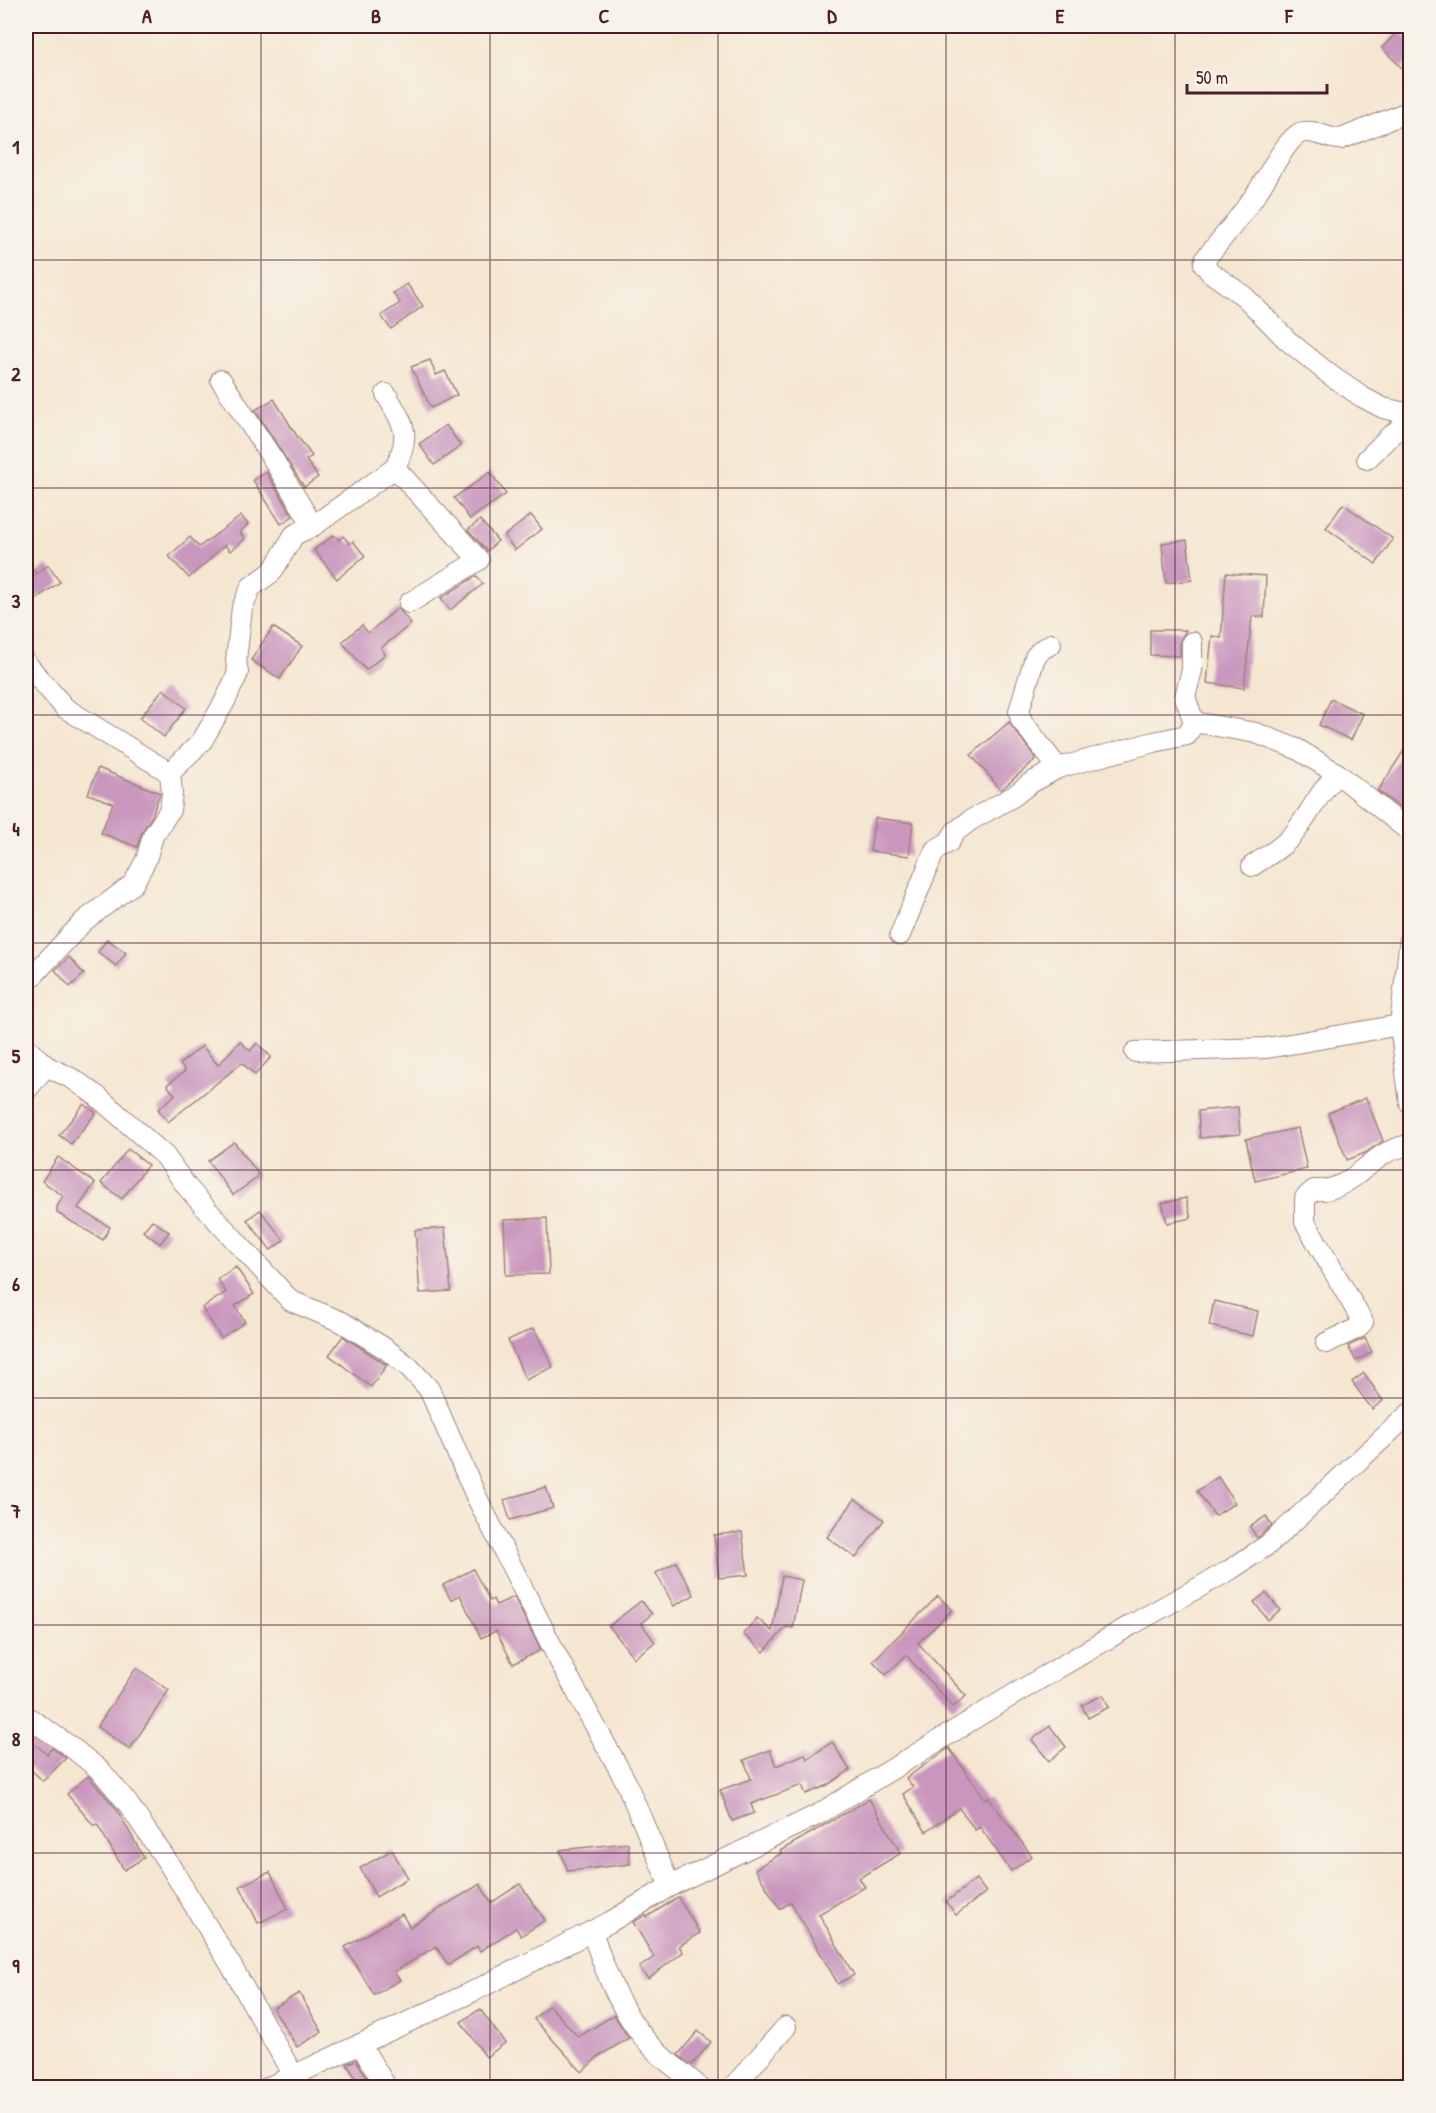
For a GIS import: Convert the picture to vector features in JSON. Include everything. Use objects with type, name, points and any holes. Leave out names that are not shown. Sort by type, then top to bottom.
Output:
[{"type":"street","points":[[1410,111],[1341,139],[1335,140],[1306,132],[1299,134],[1288,144],[1253,198],[1204,260],[1210,272],[1245,297],[1287,340],[1330,375],[1383,408],[1410,414]]},
{"type":"street","points":[[221,380],[313,526]]},
{"type":"street","points":[[170,773],[202,741],[238,673],[236,660],[242,608],[252,587],[272,572],[294,535],[313,526],[395,468],[406,433],[386,394]]},
{"type":"street","points":[[1367,459],[1410,420]]},
{"type":"street","points":[[395,468],[478,560],[409,603]]},
{"type":"street","points":[[1192,642],[1192,670],[1185,697],[1194,722]]},
{"type":"street","points":[[1052,644],[1041,650],[1035,657],[1019,711],[1021,720],[1058,768]]},
{"type":"street","points":[[26,663],[65,708],[170,773]]},
{"type":"street","points":[[900,934],[935,850],[949,842],[955,832],[971,820],[1058,768],[1186,735],[1194,722]]},
{"type":"street","points":[[1194,722],[1256,733],[1297,749],[1338,774],[1410,832]]},
{"type":"street","points":[[26,983],[84,921],[134,884],[146,860],[153,836],[170,810],[172,793],[170,773]]},
{"type":"street","points":[[1252,866],[1274,852],[1295,832],[1326,785],[1338,774]]},
{"type":"street","points":[[1410,938],[1400,1025],[1410,1103]]},
{"type":"street","points":[[1135,1052],[1267,1048],[1400,1025]]},
{"type":"street","points":[[26,1047],[46,1066],[73,1078],[96,1096],[165,1156],[210,1214],[291,1301],[342,1322],[369,1338],[409,1368],[429,1389],[481,1507],[559,1660],[625,1780],[670,1886]]},
{"type":"street","points":[[26,1091],[46,1066]]},
{"type":"street","points":[[1326,1343],[1358,1328],[1363,1322],[1305,1222],[1305,1198],[1314,1190],[1323,1191],[1344,1184],[1386,1153],[1410,1144]]},
{"type":"street","points":[[267,2088],[474,1991],[592,1931],[670,1886],[819,1814],[1015,1693],[1230,1570],[1269,1544],[1410,1413]]},
{"type":"street","points":[[26,1716],[54,1734],[102,1772],[126,1802],[167,1861],[232,1967],[293,2075]]},
{"type":"street","points":[[592,1931],[603,1967],[620,2004],[657,2052],[700,2088]]},
{"type":"street","points":[[732,2088],[786,2027]]},
{"type":"street","points":[[360,2044],[387,2088]]},
{"type":"building","points":[[1399,30],[1410,41],[1410,59],[1402,68],[1382,48]]},
{"type":"building","points":[[407,284],[423,306],[391,329],[381,316],[400,303],[393,293]]},
{"type":"building","points":[[430,360],[436,375],[445,371],[457,395],[431,408],[411,367]]},
{"type":"building","points":[[274,399],[312,456],[306,460],[318,477],[304,487],[255,410]]},
{"type":"building","points":[[446,425],[461,446],[434,465],[419,444]]},
{"type":"building","points":[[266,472],[293,516],[281,524],[253,480]]},
{"type":"building","points":[[490,472],[506,494],[470,519],[454,498]]},
{"type":"building","points":[[1343,504],[1393,539],[1376,564],[1326,528]]},
{"type":"building","points":[[531,515],[542,529],[515,550],[504,536]]},
{"type":"building","points":[[241,516],[248,524],[240,532],[245,539],[230,551],[225,545],[189,578],[169,556],[190,537],[199,547]]},
{"type":"building","points":[[480,520],[498,541],[487,551],[468,530]]},
{"type":"building","points":[[334,535],[339,540],[343,536],[350,544],[353,541],[365,556],[337,579],[314,550]]},
{"type":"building","points":[[1187,540],[1192,580],[1166,583],[1162,543]]},
{"type":"building","points":[[26,559],[36,574],[48,565],[60,582],[34,600],[26,588]]},
{"type":"building","points":[[1226,573],[1266,576],[1264,617],[1252,616],[1244,688],[1207,683],[1212,636],[1221,638]]},
{"type":"building","points":[[476,576],[483,584],[450,610],[441,598]]},
{"type":"building","points":[[398,608],[411,624],[381,648],[385,654],[366,670],[342,642],[362,625],[368,633]]},
{"type":"building","points":[[273,627],[302,646],[280,679],[251,660]]},
{"type":"building","points":[[1150,630],[1186,630],[1180,641],[1180,656],[1150,655]]},
{"type":"building","points":[[163,689],[186,708],[164,737],[140,718]]},
{"type":"building","points":[[1331,699],[1363,714],[1351,740],[1319,725]]},
{"type":"building","points":[[1009,722],[1036,759],[1001,790],[971,755]]},
{"type":"building","points":[[1410,741],[1410,815],[1378,791]]},
{"type":"building","points":[[98,768],[160,793],[137,847],[101,833],[113,803],[88,794]]},
{"type":"building","points":[[875,818],[913,823],[909,856],[870,851]]},
{"type":"building","points":[[107,939],[126,953],[116,966],[98,952]]},
{"type":"building","points":[[69,957],[84,974],[70,987],[55,970]]},
{"type":"building","points":[[240,1041],[250,1051],[257,1043],[271,1057],[255,1075],[242,1063],[168,1122],[158,1109],[175,1095],[167,1085],[185,1071],[180,1064],[202,1046],[218,1065]]},
{"type":"building","points":[[1366,1098],[1383,1141],[1365,1153],[1347,1160],[1328,1113]]},
{"type":"building","points":[[84,1104],[96,1113],[71,1144],[59,1135]]},
{"type":"building","points":[[1238,1107],[1240,1134],[1200,1138],[1198,1111]]},
{"type":"building","points":[[1298,1128],[1307,1169],[1255,1181],[1246,1139]]},
{"type":"building","points":[[234,1142],[257,1172],[257,1178],[233,1195],[208,1161]]},
{"type":"building","points":[[128,1149],[148,1165],[122,1199],[101,1183]]},
{"type":"building","points":[[58,1157],[95,1183],[78,1208],[110,1227],[103,1240],[57,1213],[57,1207],[63,1196],[42,1181]]},
{"type":"building","points":[[1186,1198],[1191,1218],[1167,1223],[1162,1203]]},
{"type":"building","points":[[260,1210],[284,1240],[271,1250],[247,1220]]},
{"type":"building","points":[[547,1218],[549,1274],[506,1275],[504,1220]]},
{"type":"building","points":[[152,1220],[169,1232],[160,1244],[143,1231]]},
{"type":"building","points":[[445,1228],[451,1291],[420,1293],[415,1230]]},
{"type":"building","points":[[236,1267],[254,1294],[235,1306],[245,1322],[221,1338],[202,1308],[226,1292],[217,1279]]},
{"type":"building","points":[[1214,1301],[1258,1311],[1253,1336],[1209,1326]]},
{"type":"building","points":[[534,1328],[553,1367],[526,1380],[508,1340]]},
{"type":"building","points":[[343,1336],[387,1365],[371,1387],[329,1355]]},
{"type":"building","points":[[1365,1338],[1372,1352],[1356,1361],[1348,1346]]},
{"type":"building","points":[[1364,1373],[1383,1401],[1372,1409],[1352,1382]]},
{"type":"building","points":[[1218,1477],[1235,1503],[1215,1516],[1197,1491]]},
{"type":"building","points":[[546,1487],[553,1508],[510,1520],[504,1500]]},
{"type":"building","points":[[855,1499],[884,1520],[856,1558],[827,1537]]},
{"type":"building","points":[[1266,1516],[1272,1525],[1257,1538],[1250,1527]]},
{"type":"building","points":[[742,1532],[748,1575],[719,1578],[714,1535]]},
{"type":"building","points":[[676,1562],[694,1595],[674,1606],[656,1573]]},
{"type":"building","points":[[473,1569],[490,1601],[493,1599],[496,1605],[514,1597],[541,1650],[513,1664],[496,1631],[481,1638],[460,1595],[451,1600],[443,1585]]},
{"type":"building","points":[[782,1576],[802,1580],[793,1628],[786,1627],[764,1652],[743,1634],[757,1618],[772,1631]]},
{"type":"building","points":[[1266,1593],[1280,1610],[1268,1620],[1254,1602]]},
{"type":"building","points":[[938,1596],[952,1610],[918,1643],[966,1696],[953,1707],[906,1655],[886,1675],[873,1661]]},
{"type":"building","points":[[641,1601],[652,1614],[641,1623],[655,1642],[634,1658],[609,1626]]},
{"type":"building","points":[[136,1668],[169,1690],[130,1749],[97,1727]]},
{"type":"building","points":[[1103,1695],[1109,1707],[1088,1718],[1082,1705]]},
{"type":"building","points":[[1050,1726],[1066,1747],[1049,1761],[1032,1740]]},
{"type":"building","points":[[26,1737],[47,1754],[52,1748],[66,1758],[43,1781],[26,1765]]},
{"type":"building","points":[[832,1742],[850,1770],[826,1786],[806,1794],[802,1785],[751,1804],[754,1813],[732,1821],[720,1790],[751,1779],[744,1760],[770,1750],[776,1766],[805,1754],[807,1759]]},
{"type":"building","points":[[949,1748],[985,1799],[988,1797],[1032,1856],[1011,1871],[980,1827],[975,1830],[959,1808],[926,1832],[903,1794],[913,1787],[906,1778]]},
{"type":"building","points":[[88,1776],[116,1808],[144,1858],[124,1870],[97,1824],[94,1826],[67,1794]]},
{"type":"building","points":[[869,1799],[901,1853],[859,1878],[865,1887],[819,1914],[854,1975],[838,1984],[791,1902],[780,1909],[755,1869],[782,1853],[780,1851]]},
{"type":"building","points":[[628,1843],[630,1864],[568,1871],[560,1850]]},
{"type":"building","points":[[392,1850],[408,1878],[376,1897],[360,1868]]},
{"type":"building","points":[[270,1872],[288,1909],[258,1923],[240,1886]]},
{"type":"building","points":[[976,1879],[986,1892],[956,1915],[946,1902]]},
{"type":"building","points":[[480,1884],[491,1903],[520,1884],[545,1920],[521,1936],[516,1928],[480,1951],[477,1946],[448,1965],[436,1946],[394,1972],[400,1980],[374,1995],[345,1947],[402,1914],[410,1927]]},
{"type":"building","points":[[678,1897],[700,1933],[679,1946],[683,1952],[648,1979],[639,1968],[654,1957],[633,1922],[646,1915],[647,1917]]},
{"type":"building","points":[[299,1993],[322,2032],[297,2047],[273,2008]]},
{"type":"building","points":[[549,2005],[578,2037],[614,2015],[629,2038],[599,2056],[582,2072],[534,2019]]},
{"type":"building","points":[[480,2009],[505,2043],[486,2057],[461,2022]]},
{"type":"building","points":[[698,2031],[711,2042],[692,2065],[678,2055]]},
{"type":"building","points":[[356,2060],[370,2082],[361,2087],[347,2064]]}]
